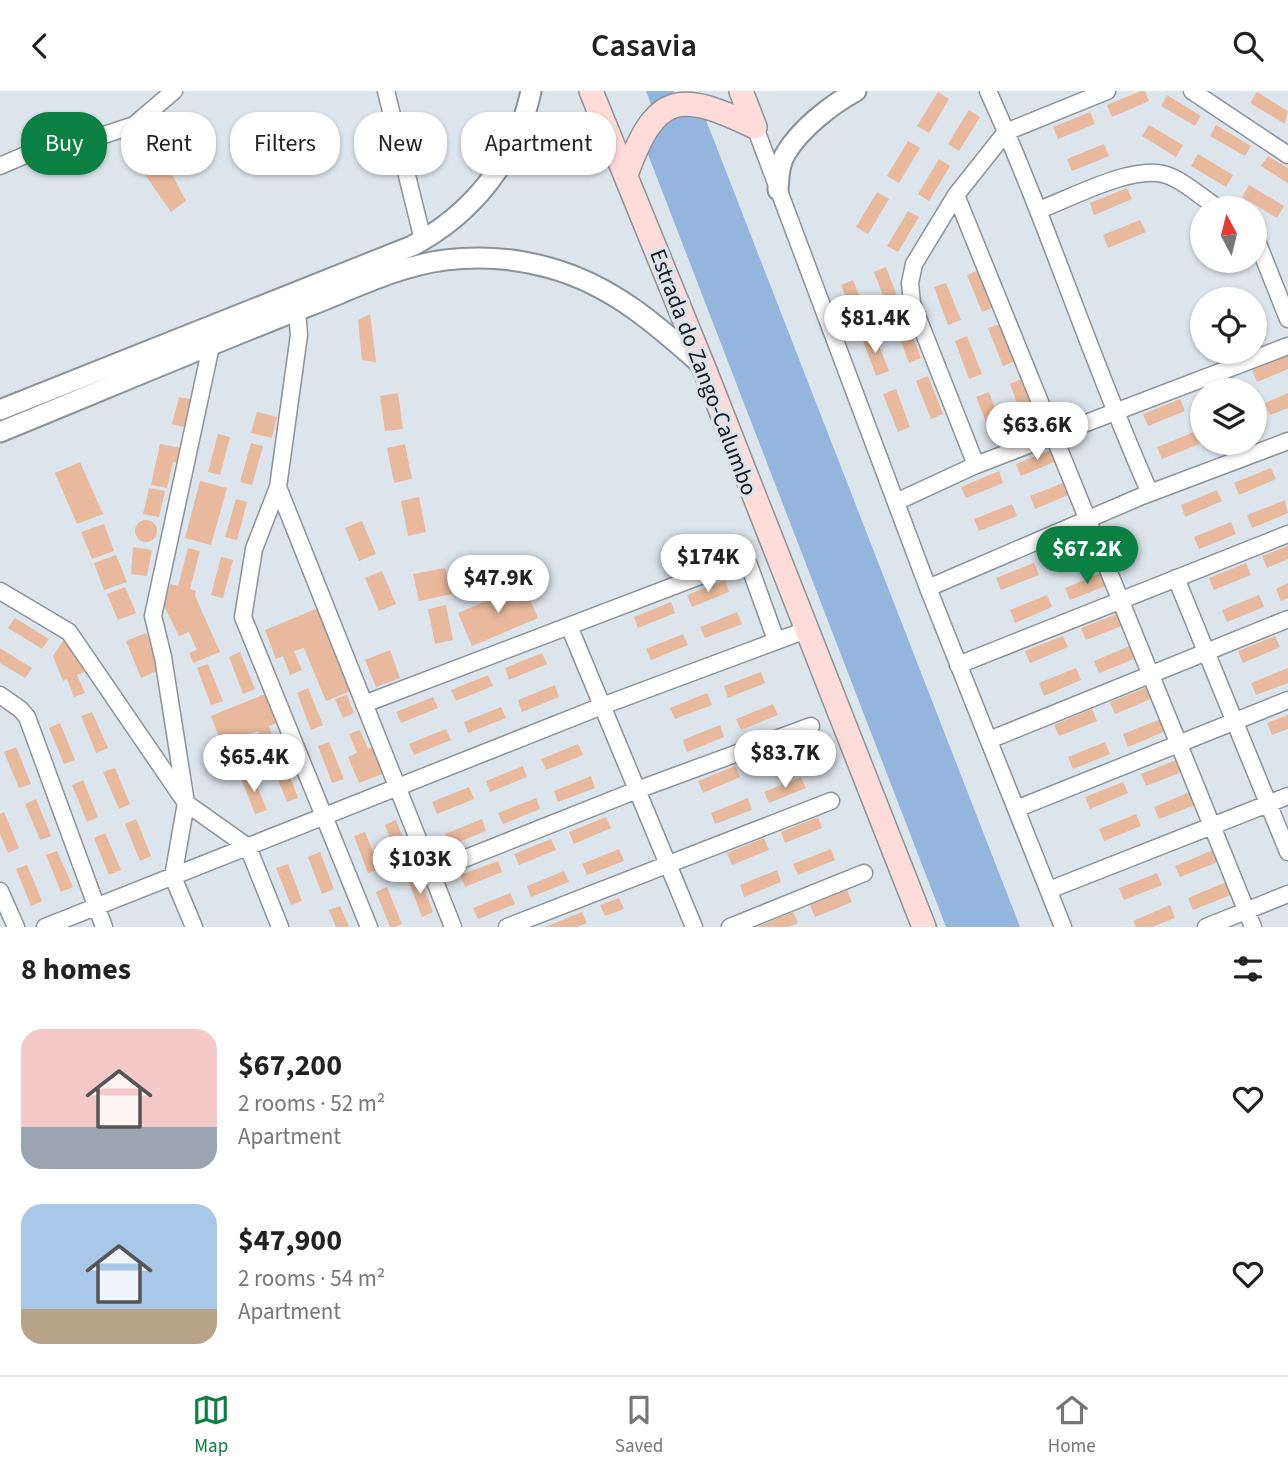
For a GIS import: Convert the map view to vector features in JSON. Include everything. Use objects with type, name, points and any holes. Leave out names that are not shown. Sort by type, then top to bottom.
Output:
[{"type":"main road","name":"Estrada do Zango-Calumbo","points":[[591,91],[704,368],[925,927]]},
{"type":"main road","points":[[706,104],[731,91]]},
{"type":"main road","points":[[741,91],[755,127]]},
{"type":"main road","points":[[626,175],[640,137],[650,121],[680,104],[706,104],[755,127]]},
{"type":"street","points":[[0,166],[53,143],[104,135],[134,125],[174,91]]},
{"type":"street","points":[[386,91],[423,240]]},
{"type":"street","points":[[0,410],[423,240],[465,210],[503,163],[525,119],[531,91]]},
{"type":"street","points":[[778,190],[779,169],[786,153],[829,108],[856,91]]},
{"type":"street","points":[[988,91],[1039,210],[1113,412],[1150,493]]},
{"type":"street","points":[[976,465],[912,303],[910,283],[914,264],[956,195],[1006,132],[1107,91]]},
{"type":"street","points":[[1192,91],[1288,155]]},
{"type":"street","points":[[755,127],[928,588],[1063,927]]},
{"type":"street","points":[[1039,210],[1131,174],[1150,172],[1166,174],[1200,196]]},
{"type":"street","points":[[956,195],[1253,927]]},
{"type":"street","points":[[0,432],[407,268],[443,260],[510,260],[550,268],[594,283],[655,324],[704,368]]},
{"type":"street","points":[[1267,266],[1288,319]]},
{"type":"street","points":[[297,311],[299,335],[278,487],[254,549],[243,617],[246,631],[326,817],[369,927]]},
{"type":"street","points":[[194,927],[173,877],[186,803],[163,657],[153,616],[211,346]]},
{"type":"street","points":[[896,502],[976,465],[1053,434],[1288,346]]},
{"type":"street","points":[[928,588],[1150,493],[1288,441]]},
{"type":"street","points":[[278,487],[453,927]]},
{"type":"street","points":[[958,665],[1288,534]]},
{"type":"street","points":[[364,704],[741,560],[749,565],[776,640]]},
{"type":"street","points":[[1176,578],[1288,852]]},
{"type":"street","points":[[0,591],[69,632],[186,803],[248,847],[279,927]]},
{"type":"street","points":[[989,740],[1288,618]]},
{"type":"street","points":[[569,626],[694,927]]},
{"type":"street","points":[[45,927],[602,706],[806,631]]},
{"type":"street","points":[[0,695],[27,717],[104,927]]},
{"type":"street","points":[[1016,809],[1288,700]]},
{"type":"street","points":[[431,872],[637,790],[811,726]]},
{"type":"street","points":[[1049,890],[1288,796]]},
{"type":"street","points":[[507,927],[831,801]]},
{"type":"street","points":[[730,927],[864,873]]},
{"type":"street","points":[[0,891],[16,927]]},
{"type":"street","points":[[1206,927],[1288,894]]},
{"type":"water","points":[[646,91],[673,91],[682,116],[706,120],[1020,927],[946,927],[644,144],[658,124]]},
{"type":"building","points":[[1145,91],[1149,101],[1112,117],[1107,105]]},
{"type":"building","points":[[938,92],[949,99],[929,133],[917,126]]},
{"type":"building","points":[[1257,92],[1288,111],[1285,124],[1250,103]]},
{"type":"building","points":[[1167,95],[1201,116],[1195,126],[1161,106]]},
{"type":"building","points":[[969,110],[980,117],[959,151],[948,144]]},
{"type":"building","points":[[1090,112],[1095,124],[1058,139],[1053,127]]},
{"type":"building","points":[[1149,125],[1183,145],[1176,157],[1142,136]]},
{"type":"building","points":[[1216,125],[1251,146],[1245,156],[1210,136]]},
{"type":"building","points":[[908,141],[920,148],[899,183],[887,176]]},
{"type":"building","points":[[1104,144],[1109,156],[1072,171],[1067,159]]},
{"type":"building","points":[[1198,154],[1233,175],[1226,187],[1191,166]]},
{"type":"building","points":[[1268,156],[1288,168],[1288,183],[1261,166]]},
{"type":"building","points":[[939,159],[950,166],[929,201],[918,194]]},
{"type":"building","points":[[145,175],[172,175],[186,201],[171,212]]},
{"type":"building","points":[[1249,185],[1284,206],[1277,218],[1267,212],[1267,196],[1243,196]]},
{"type":"building","points":[[1127,188],[1132,199],[1094,215],[1090,203]]},
{"type":"building","points":[[877,192],[889,199],[868,234],[856,227]]},
{"type":"building","points":[[908,211],[919,217],[898,252],[887,246]]},
{"type":"building","points":[[1140,220],[1146,232],[1108,248],[1103,235]]},
{"type":"building","points":[[886,267],[900,304],[888,309],[874,272]]},
{"type":"building","points":[[979,270],[994,307],[982,312],[967,275]]},
{"type":"building","points":[[853,280],[868,317],[855,322],[841,285]]},
{"type":"building","points":[[946,283],[961,320],[948,325],[934,287]]},
{"type":"building","points":[[370,314],[376,362],[362,360],[358,320]]},
{"type":"building","points":[[907,321],[921,358],[909,363],[895,325]]},
{"type":"building","points":[[1000,324],[1015,361],[1003,366],[988,328]]},
{"type":"building","points":[[874,333],[889,371],[876,376],[862,338]]},
{"type":"building","points":[[967,336],[982,374],[969,379],[955,341]]},
{"type":"building","points":[[1288,356],[1288,369],[1267,378],[1255,378],[1252,370]]},
{"type":"building","points":[[928,376],[943,414],[931,419],[916,381]]},
{"type":"building","points":[[1021,379],[1036,417],[1024,422],[1010,384]]},
{"type":"building","points":[[896,389],[910,427],[898,432],[883,394]]},
{"type":"building","points":[[989,392],[1003,430],[991,434],[976,397]]},
{"type":"building","points":[[398,393],[403,429],[385,431],[380,396]]},
{"type":"building","points":[[1288,393],[1288,408],[1270,415],[1267,402]]},
{"type":"building","points":[[179,397],[195,400],[188,428],[172,424]]},
{"type":"building","points":[[1180,399],[1185,411],[1148,426],[1143,414]]},
{"type":"building","points":[[257,412],[277,417],[272,438],[251,433]]},
{"type":"building","points":[[218,434],[230,437],[220,475],[208,472]]},
{"type":"building","points":[[1190,434],[1190,448],[1162,459],[1157,447]]},
{"type":"building","points":[[251,443],[263,446],[252,485],[240,482]]},
{"type":"building","points":[[160,444],[182,448],[179,463],[173,462],[167,488],[151,485]]},
{"type":"building","points":[[405,444],[412,479],[394,483],[387,448]]},
{"type":"building","points":[[1054,449],[1059,460],[1021,476],[1016,464]]},
{"type":"building","points":[[80,462],[103,514],[77,524],[55,473]]},
{"type":"building","points":[[1271,468],[1276,479],[1239,495],[1234,483]]},
{"type":"building","points":[[999,471],[1003,483],[966,498],[961,487]]},
{"type":"building","points":[[200,481],[227,488],[211,545],[185,538]]},
{"type":"building","points":[[1068,481],[1073,493],[1035,509],[1030,496]]},
{"type":"building","points":[[149,488],[165,491],[159,517],[143,514]]},
{"type":"building","points":[[1217,490],[1222,501],[1185,517],[1181,505]]},
{"type":"building","points":[[419,497],[426,532],[408,536],[401,501]]},
{"type":"building","points":[[236,499],[247,502],[237,540],[225,537]]},
{"type":"building","points":[[1285,500],[1288,513],[1252,528],[1247,515]]},
{"type":"building","points":[[1012,504],[1017,516],[979,531],[974,519]]},
{"type":"building","points":[[146,520],[154,523],[157,531],[154,539],[146,542],[138,539],[135,531],[138,523]]},
{"type":"building","points":[[362,521],[376,554],[359,561],[345,528]]},
{"type":"building","points":[[1231,522],[1236,534],[1199,549],[1194,537]]},
{"type":"building","points":[[104,524],[114,551],[92,559],[81,532]]},
{"type":"building","points":[[1090,540],[1095,552],[1057,567],[1052,556]]},
{"type":"building","points":[[1288,546],[1288,559],[1267,568],[1262,556]]},
{"type":"building","points":[[133,547],[152,550],[147,576],[131,574]]},
{"type":"building","points":[[188,548],[200,551],[190,589],[196,591],[195,596],[220,652],[193,663],[189,653],[197,650],[189,632],[179,636],[164,606],[170,584],[178,586]]},
{"type":"building","points":[[116,555],[127,582],[104,590],[94,563]]},
{"type":"building","points":[[221,557],[233,560],[223,598],[211,595]]},
{"type":"building","points":[[1034,563],[1039,575],[1001,590],[996,578]]},
{"type":"building","points":[[1246,563],[1251,575],[1214,590],[1209,578]]},
{"type":"building","points":[[445,568],[452,594],[419,601],[413,574]]},
{"type":"building","points":[[382,571],[396,604],[379,611],[365,578]]},
{"type":"building","points":[[1103,572],[1108,585],[1070,600],[1065,588]]},
{"type":"building","points":[[725,580],[729,592],[692,607],[687,595]]},
{"type":"building","points":[[1288,583],[1288,598],[1281,601],[1276,589]]},
{"type":"building","points":[[524,585],[538,618],[472,646],[458,613]]},
{"type":"building","points":[[125,587],[136,613],[118,620],[107,594]]},
{"type":"building","points":[[1047,595],[1052,607],[1015,623],[1010,610]]},
{"type":"building","points":[[1259,595],[1264,607],[1227,622],[1222,610]]},
{"type":"building","points":[[671,602],[675,613],[638,628],[634,617]]},
{"type":"building","points":[[446,605],[453,640],[435,644],[428,609]]},
{"type":"building","points":[[318,608],[353,690],[326,701],[304,648],[294,651],[302,670],[290,675],[283,656],[276,659],[265,630]]},
{"type":"building","points":[[737,612],[742,624],[705,638],[700,627]]},
{"type":"building","points":[[1119,613],[1124,625],[1086,640],[1081,628]]},
{"type":"building","points":[[15,618],[49,639],[42,649],[8,628]]},
{"type":"building","points":[[68,633],[84,672],[77,675],[85,693],[74,697],[67,679],[63,681],[53,656]]},
{"type":"building","points":[[146,633],[161,669],[141,678],[126,641]]},
{"type":"building","points":[[683,634],[688,645],[651,660],[646,649]]},
{"type":"building","points":[[1063,636],[1068,647],[1030,663],[1025,651]]},
{"type":"building","points":[[1275,636],[1280,647],[1243,663],[1238,651]]},
{"type":"building","points":[[1132,645],[1137,658],[1099,673],[1094,661]]},
{"type":"building","points":[[0,648],[32,668],[25,678],[0,663]]},
{"type":"building","points":[[390,650],[400,678],[376,687],[365,660]]},
{"type":"building","points":[[240,652],[255,689],[243,694],[229,657]]},
{"type":"building","points":[[542,653],[547,664],[509,680],[505,668]]},
{"type":"building","points":[[208,664],[223,701],[211,705],[197,668]]},
{"type":"building","points":[[1076,668],[1081,680],[1044,696],[1039,683]]},
{"type":"building","points":[[1288,668],[1288,683],[1256,695],[1251,683]]},
{"type":"building","points":[[761,672],[765,683],[728,698],[724,686]]},
{"type":"building","points":[[488,675],[493,686],[456,701],[451,690]]},
{"type":"building","points":[[555,685],[559,697],[522,712],[518,700]]},
{"type":"building","points":[[1148,687],[1153,698],[1115,714],[1110,702]]},
{"type":"building","points":[[308,688],[323,725],[311,730],[297,693]]},
{"type":"building","points":[[707,693],[712,705],[675,719],[670,708]]},
{"type":"building","points":[[265,694],[277,723],[269,726],[275,743],[264,747],[258,731],[238,738],[245,755],[233,759],[227,743],[222,745],[211,716]]},
{"type":"building","points":[[347,695],[354,713],[343,718],[335,699]]},
{"type":"building","points":[[433,697],[438,708],[401,723],[396,712]]},
{"type":"building","points":[[773,704],[778,715],[741,730],[736,719]]},
{"type":"building","points":[[501,707],[506,718],[468,733],[464,722]]},
{"type":"building","points":[[1092,709],[1097,721],[1059,736],[1054,725]]},
{"type":"building","points":[[92,712],[108,748],[96,753],[81,716]]},
{"type":"building","points":[[1288,715],[1288,729],[1272,735],[1267,723]]},
{"type":"building","points":[[1161,719],[1166,731],[1128,747],[1123,734]]},
{"type":"building","points":[[60,723],[75,760],[64,764],[49,728]]},
{"type":"building","points":[[720,725],[724,737],[687,752],[683,740]]},
{"type":"building","points":[[446,729],[451,740],[414,755],[409,744]]},
{"type":"building","points":[[360,730],[368,749],[374,746],[385,773],[359,783],[348,757],[357,753],[349,734]]},
{"type":"building","points":[[329,742],[344,779],[332,783],[318,746]]},
{"type":"building","points":[[1105,742],[1110,754],[1073,769],[1068,757]]},
{"type":"building","points":[[578,744],[583,755],[546,770],[541,759]]},
{"type":"building","points":[[789,745],[793,756],[756,771],[752,760]]},
{"type":"building","points":[[16,747],[31,784],[19,788],[4,752]]},
{"type":"building","points":[[1179,759],[1184,771],[1146,786],[1141,774]]},
{"type":"building","points":[[284,761],[298,798],[287,802],[272,765]]},
{"type":"building","points":[[523,766],[527,777],[490,792],[486,781]]},
{"type":"building","points":[[735,766],[740,777],[703,793],[698,781]]},
{"type":"building","points":[[115,768],[130,804],[119,809],[103,772]]},
{"type":"building","points":[[252,773],[267,810],[255,814],[241,778]]},
{"type":"building","points":[[591,776],[595,788],[558,802],[554,791]]},
{"type":"building","points":[[801,777],[806,788],[769,803],[764,792]]},
{"type":"building","points":[[83,780],[98,817],[87,822],[72,785]]},
{"type":"building","points":[[1123,782],[1128,793],[1090,809],[1085,797]]},
{"type":"building","points":[[469,787],[474,799],[437,814],[432,802]]},
{"type":"building","points":[[1192,791],[1197,804],[1159,819],[1154,807]]},
{"type":"building","points":[[536,798],[540,809],[503,824],[498,813]]},
{"type":"building","points":[[748,798],[752,810],[715,824],[711,813]]},
{"type":"building","points":[[36,799],[51,836],[40,840],[25,804]]},
{"type":"building","points":[[4,812],[19,848],[8,853],[0,834],[0,814]]},
{"type":"building","points":[[1136,814],[1141,826],[1104,841],[1099,829]]},
{"type":"building","points":[[606,817],[611,828],[574,844],[569,832]]},
{"type":"building","points":[[818,817],[822,828],[785,843],[781,832]]},
{"type":"building","points":[[136,819],[151,856],[140,861],[125,824]]},
{"type":"building","points":[[482,819],[486,831],[449,846],[445,834]]},
{"type":"building","points":[[396,820],[411,857],[399,862],[385,825]]},
{"type":"building","points":[[365,832],[380,869],[368,873],[354,836]]},
{"type":"building","points":[[105,833],[121,870],[109,875],[94,838]]},
{"type":"building","points":[[764,838],[769,850],[732,865],[727,853]]},
{"type":"building","points":[[551,839],[556,850],[519,865],[514,854]]},
{"type":"building","points":[[619,849],[624,861],[587,875],[582,864]]},
{"type":"building","points":[[831,849],[835,860],[798,875],[793,864]]},
{"type":"building","points":[[1213,850],[1218,862],[1180,877],[1175,866]]},
{"type":"building","points":[[57,851],[73,887],[61,892],[46,855]]},
{"type":"building","points":[[320,852],[334,889],[322,894],[308,857]]},
{"type":"building","points":[[498,861],[502,872],[465,887],[460,875]]},
{"type":"building","points":[[288,864],[302,901],[291,905],[276,868]]},
{"type":"building","points":[[27,865],[42,901],[31,906],[16,869]]},
{"type":"building","points":[[777,870],[781,882],[744,897],[740,885]]},
{"type":"building","points":[[564,871],[569,882],[531,897],[527,886]]},
{"type":"building","points":[[1157,873],[1162,885],[1124,900],[1119,888]]},
{"type":"building","points":[[419,875],[433,912],[422,917],[408,880]]},
{"type":"building","points":[[1226,882],[1231,895],[1193,910],[1188,898]]},
{"type":"building","points":[[387,887],[402,924],[395,927],[390,927],[376,892]]},
{"type":"building","points":[[847,890],[852,902],[815,917],[810,905]]},
{"type":"building","points":[[510,893],[515,904],[478,919],[473,908]]},
{"type":"building","points":[[619,898],[624,909],[605,916],[600,905]]},
{"type":"building","points":[[1170,905],[1175,918],[1152,927],[1136,927],[1133,921]]},
{"type":"building","points":[[340,906],[349,927],[336,927],[329,910]]},
{"type":"building","points":[[582,912],[587,923],[577,927],[545,927]]},
{"type":"building","points":[[793,912],[798,923],[789,927],[757,927]]}]
